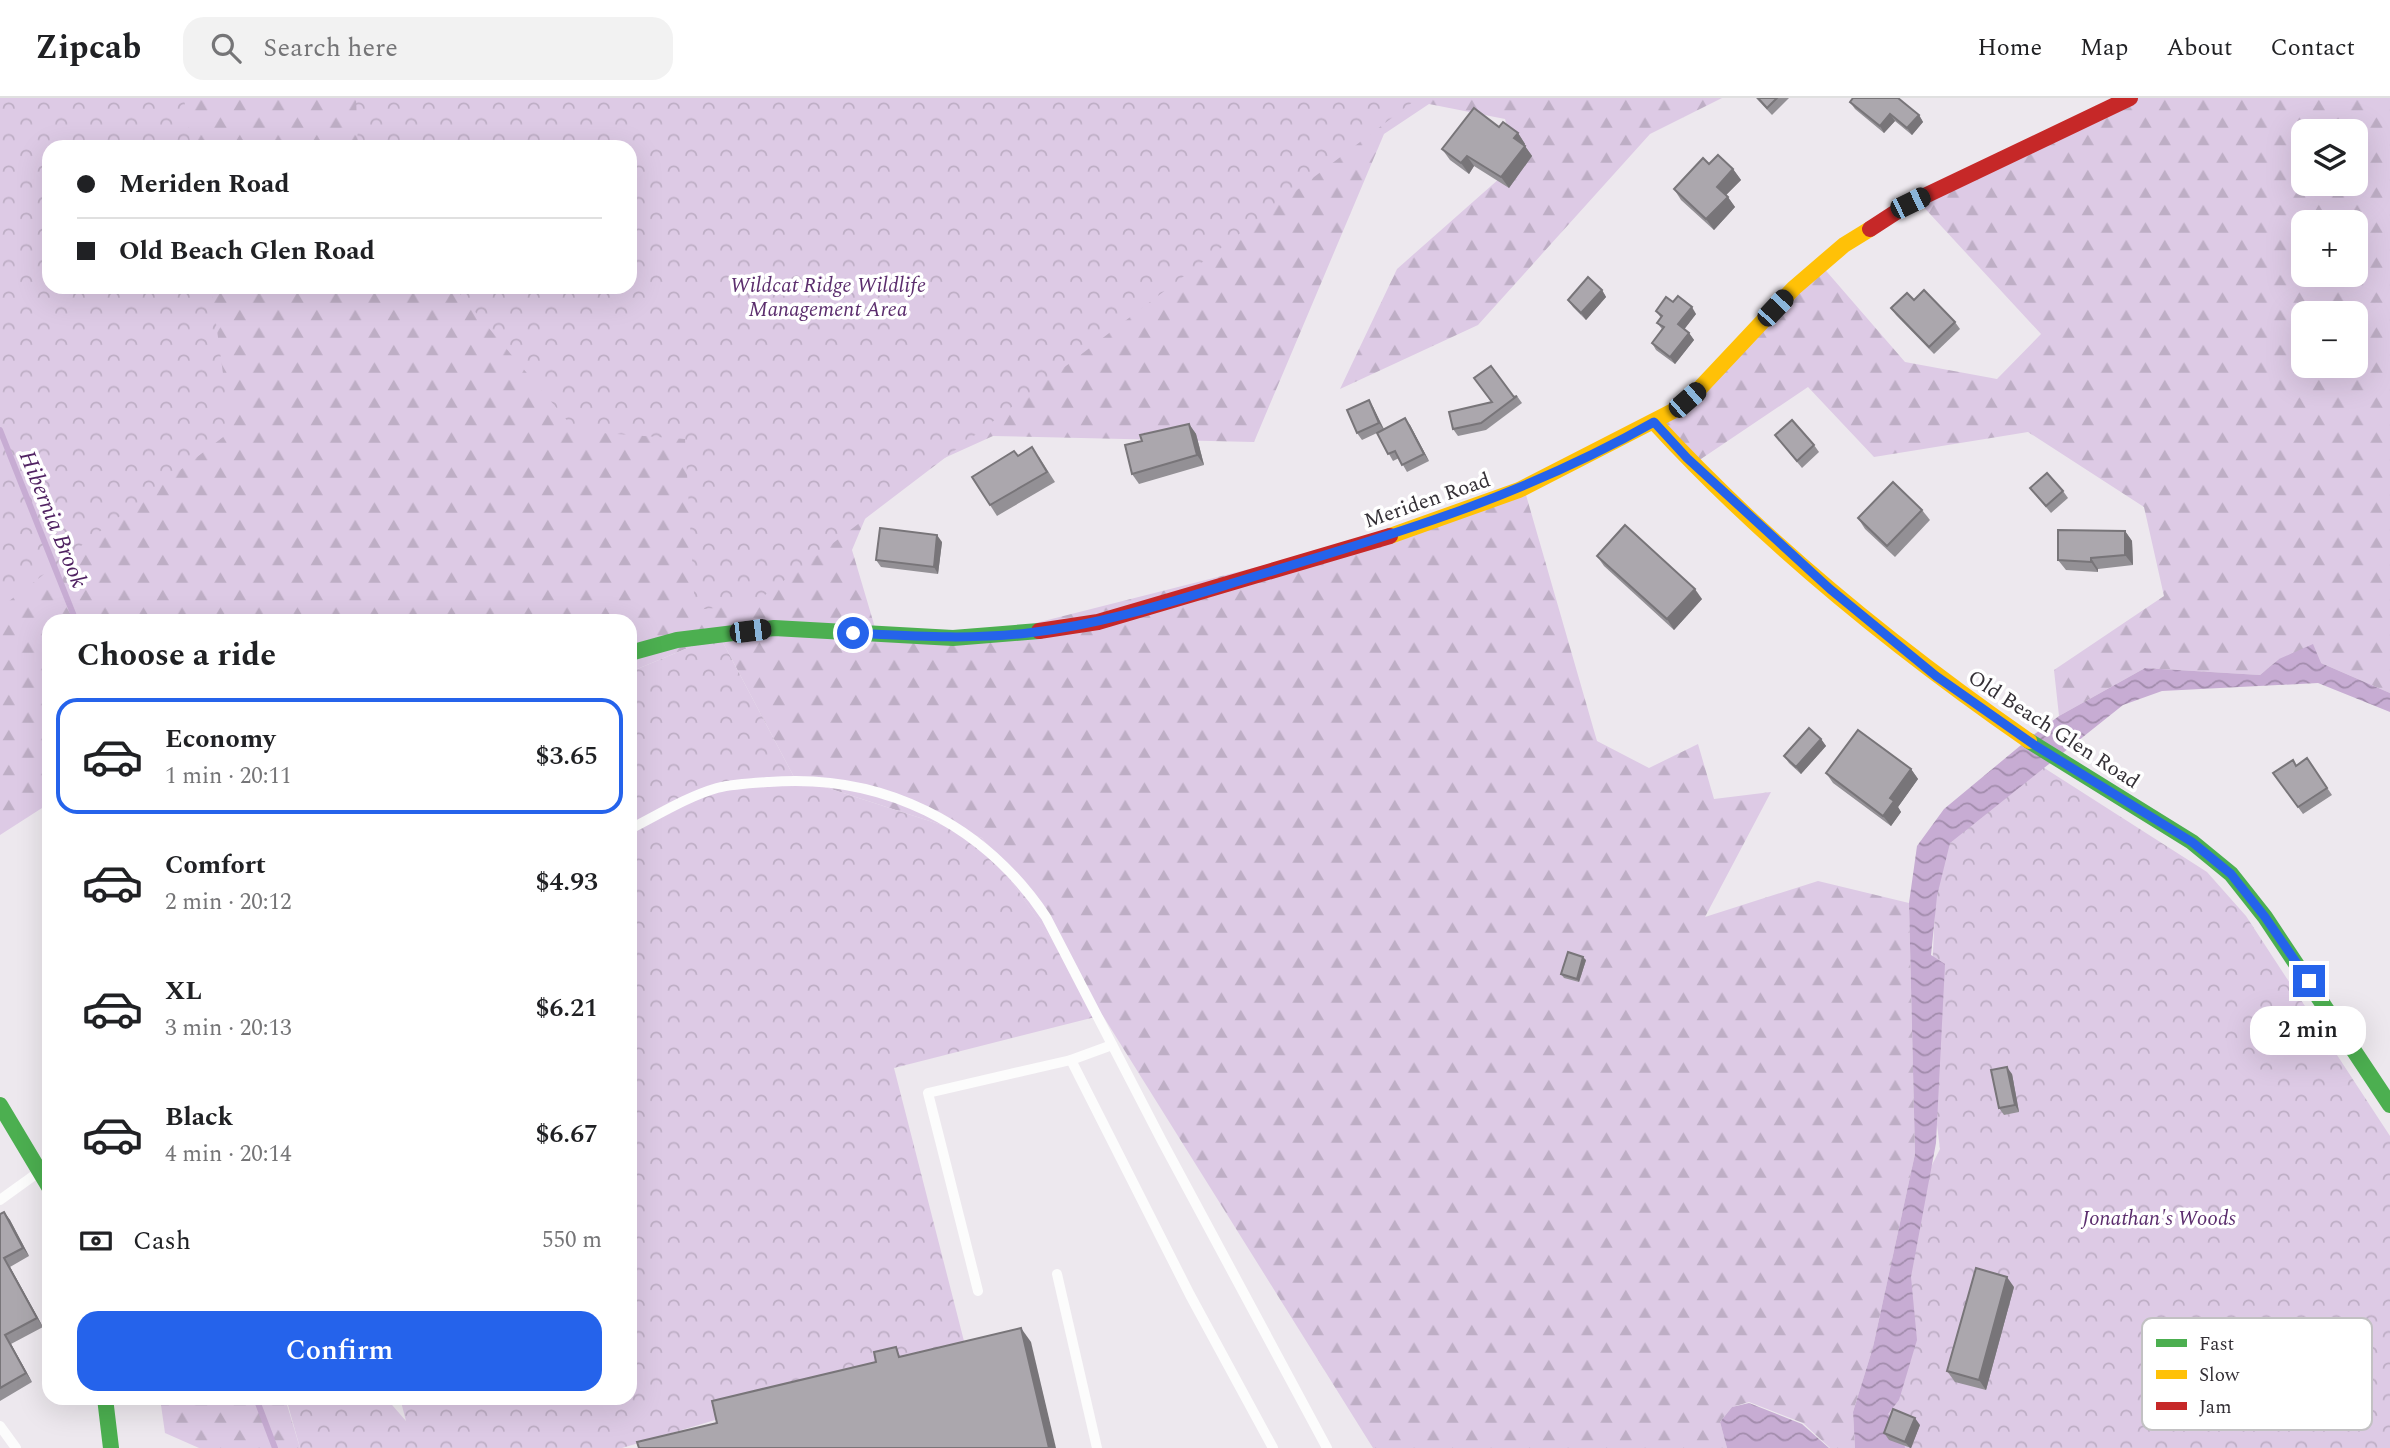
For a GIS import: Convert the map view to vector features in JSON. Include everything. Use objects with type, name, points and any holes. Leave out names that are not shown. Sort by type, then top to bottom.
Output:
[{"type":"street","name":"Meriden Road","points":[[637,651],[677,640],[775,628],[953,638],[1027,634],[1098,622],[1452,515],[1519,491],[1673,411],[1701,387],[1794,288],[1843,245],[1910,203],[2130,98]]},
{"type":"street","name":"Old Beach Glen Road","points":[[1654,422],[1687,458],[1830,589],[1936,676],[2010,729],[2192,842],[2231,874],[2265,917],[2390,1105]]},
{"type":"street","points":[[0,1104],[42,1175]]},
{"type":"street","points":[[106,1405],[111,1448]]},
{"type":"lane","points":[[637,825],[691,797],[718,788],[792,780],[849,784],[889,794],[934,812],[984,845],[1031,893],[1046,917],[1327,1448]]},
{"type":"lane","points":[[978,1291],[928,1093],[1071,1060],[1112,1045]]},
{"type":"lane","points":[[1071,1060],[1190,1295],[1273,1448]]},
{"type":"lane","points":[[0,1200],[40,1171]]},
{"type":"lane","points":[[1058,1274],[1097,1448]]},
{"type":"lane","points":[[0,1426],[16,1448]]},
{"type":"green space","points":[[0,98],[1722,98],[1650,134],[1478,325],[1340,389],[1397,269],[1517,163],[1505,119],[1429,104],[1384,134],[1254,442],[993,436],[878,488],[852,550],[876,631],[1004,631],[1356,542],[1524,488],[1597,741],[1649,768],[1698,744],[1714,799],[1771,792],[1705,917],[1818,881],[1909,903],[1915,1154],[1873,1347],[1853,1412],[1855,1448],[1830,1448],[1803,1423],[1749,1402],[1732,1407],[1720,1422],[1727,1448],[1373,1448],[1103,1016],[982,838],[794,777],[719,635],[637,669],[637,614],[42,614],[42,808],[0,835]]},
{"type":"green space","points":[[0,98],[184,98],[190,140],[42,140],[42,294],[212,294],[231,431],[0,608]]},
{"type":"green space","name":"Wildcat Ridge Wildlife Management Area","points":[[356,98],[1418,98],[753,604],[695,610],[685,439],[576,431],[460,294],[637,294],[637,140],[358,140]]},
{"type":"green space","points":[[2133,98],[2390,98],[2390,693],[2321,663],[2279,659],[2260,675],[2145,668],[2059,716],[2054,670],[2164,596],[2144,507],[2028,432],[1874,457],[1808,387],[1695,463],[1661,421],[1821,265],[1905,362],[1997,379],[2041,334],[1918,201]]},
{"type":"green space","points":[[719,635],[794,777],[982,838],[1103,1015],[894,1068],[965,1345],[622,1448],[300,1448],[288,1405],[392,1405],[406,1421],[402,1405],[637,1405],[637,669]]},
{"type":"green space","name":"Jonathan's Woods","points":[[2024,755],[2207,872],[2246,916],[2390,1136],[2390,1448],[1880,1448],[1917,1195],[1940,1149],[1928,1054],[1937,869],[1964,812]]},
{"type":"green space","points":[[161,1405],[287,1405],[300,1448],[199,1448],[165,1433]]},
{"type":"water","points":[[2313,644],[2321,663],[2390,693],[2390,712],[2318,683],[2162,691],[2123,705],[1950,843],[1937,896],[1931,955],[1945,964],[1936,1143],[1911,1277],[1917,1340],[1899,1400],[1888,1414],[1902,1429],[1905,1448],[1855,1448],[1853,1412],[1873,1347],[1915,1154],[1909,903],[1917,846],[1944,809],[2032,736],[2059,716],[2145,668],[2260,675],[2279,659]]},
{"type":"water","points":[[1749,1403],[1802,1424],[1829,1448],[1727,1448],[1720,1422],[1732,1407]]},
{"type":"building","points":[[1758,98],[1777,98],[1767,108]]},
{"type":"building","points":[[1853,98],[1898,98],[1919,115],[1907,128],[1890,114],[1880,126],[1850,102]]},
{"type":"building","points":[[1474,108],[1499,127],[1503,122],[1518,133],[1514,138],[1525,146],[1501,177],[1467,156],[1461,163],[1442,149]]},
{"type":"building","points":[[1718,155],[1733,169],[1717,187],[1728,197],[1706,219],[1674,189],[1703,158],[1709,164]]},
{"type":"building","points":[[1588,277],[1602,290],[1581,313],[1568,300]]},
{"type":"building","points":[[1924,290],[1955,322],[1929,347],[1891,308],[1907,293],[1914,300]]},
{"type":"building","points":[[1678,296],[1692,307],[1678,324],[1689,333],[1670,357],[1652,343],[1664,327],[1657,323],[1662,316],[1656,311],[1666,297],[1673,302]]},
{"type":"building","points":[[1491,366],[1514,397],[1517,396],[1481,423],[1453,429],[1449,412],[1492,402],[1474,378]]},
{"type":"building","points":[[1369,400],[1379,423],[1357,433],[1347,410]]},
{"type":"building","points":[[1405,418],[1424,454],[1402,465],[1395,451],[1388,454],[1377,433]]},
{"type":"building","points":[[1792,420],[1814,445],[1797,461],[1775,435]]},
{"type":"building","points":[[1189,424],[1197,455],[1132,474],[1125,445],[1142,441],[1140,435]]},
{"type":"building","points":[[1032,447],[1047,472],[990,505],[972,477],[1014,451],[1018,456]]},
{"type":"building","points":[[2047,473],[2063,491],[2046,506],[2030,488]]},
{"type":"building","points":[[1893,482],[1922,510],[1887,546],[1858,518]]},
{"type":"building","points":[[1625,525],[1695,589],[1667,619],[1597,556]]},
{"type":"building","points":[[880,528],[937,535],[934,567],[876,560]]},
{"type":"building","points":[[2058,530],[2125,531],[2125,555],[2091,558],[2091,562],[2058,560]]},
{"type":"building","points":[[1809,728],[1821,739],[1796,767],[1784,756]]},
{"type":"building","points":[[1858,730],[1911,769],[1890,798],[1894,801],[1883,816],[1826,773]]},
{"type":"building","points":[[2307,758],[2327,788],[2298,807],[2273,773],[2293,760],[2296,766]]},
{"type":"building","points":[[1568,952],[1583,957],[1577,979],[1561,974]]},
{"type":"building","points":[[2007,1067],[2015,1105],[1999,1108],[1991,1070]]},
{"type":"building","points":[[4,1212],[23,1248],[4,1258],[37,1318],[5,1335],[26,1373],[0,1388],[0,1214]]},
{"type":"building","points":[[1976,1268],[2007,1277],[1979,1380],[1947,1371]]},
{"type":"building","points":[[1021,1328],[1049,1448],[639,1448],[637,1442],[717,1423],[712,1401],[876,1362],[874,1352],[896,1347],[899,1357]]},
{"type":"building","points":[[1893,1409],[1915,1418],[1905,1442],[1884,1433]]},
{"type":"waterway","name":"Hibernia Brook","points":[[0,430],[73,614]]},
{"type":"waterway","name":"Hibernia Brook","points":[[259,1405],[275,1448]]},
{"type":"traffic: fast","points":[[637,651],[677,640],[774,628],[953,638],[1039,631]]},
{"type":"traffic: fast","points":[[2029,741],[2192,842],[2231,874],[2265,917],[2390,1105]]},
{"type":"traffic: fast","points":[[0,1105],[42,1175]]},
{"type":"traffic: fast","points":[[106,1405],[111,1448]]},
{"type":"traffic: slow","points":[[1390,536],[1519,490],[1673,411],[1701,387],[1794,288],[1844,245],[1870,229]]},
{"type":"traffic: slow","points":[[1654,422],[1741,510],[1833,592],[1929,669],[2029,741]]},
{"type":"traffic: jam","points":[[1870,229],[1910,203],[2130,98]]},
{"type":"traffic: jam","points":[[1039,631],[1098,622],[1390,536]]},
{"type":"route","points":[[853,633],[953,638],[1027,634],[1098,622],[1391,536],[1519,491],[1654,422],[1687,458],[1830,589],[1936,676],[2033,744],[2172,828],[2231,874],[2246,890],[2309,981]]}]
